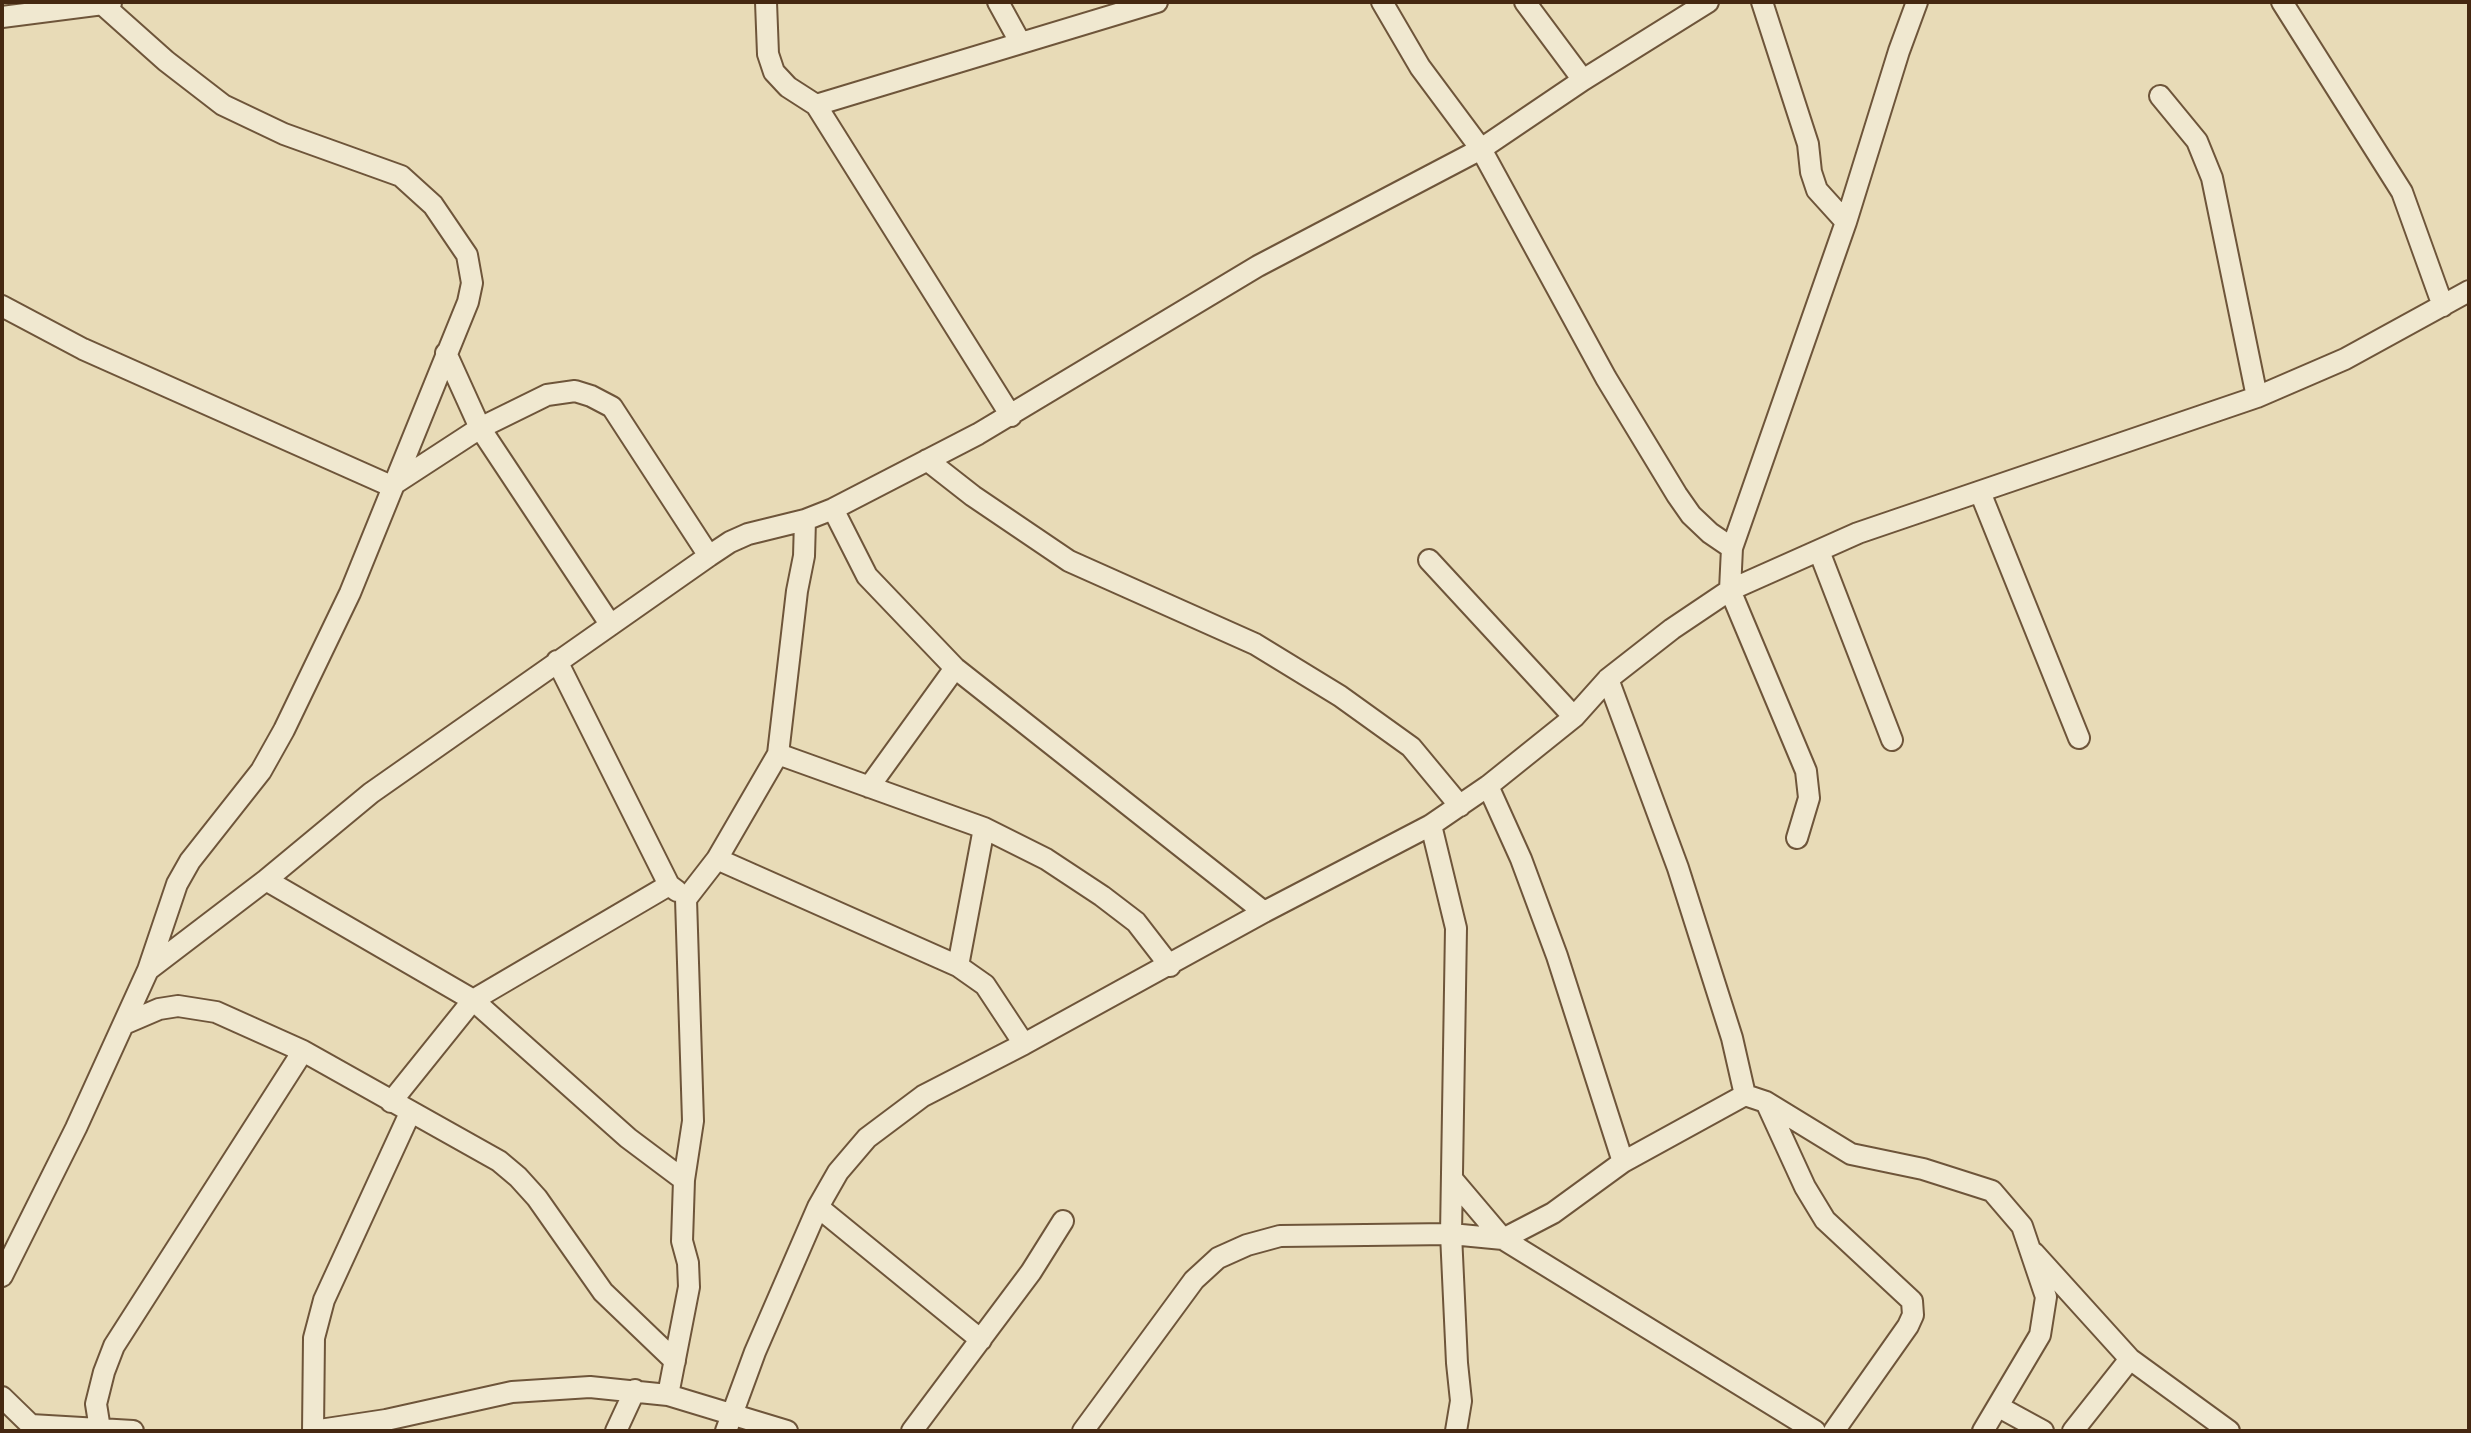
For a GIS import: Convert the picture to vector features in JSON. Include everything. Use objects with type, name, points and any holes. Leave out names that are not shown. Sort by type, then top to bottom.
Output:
[{"type":"street","points":[[766,2],[768,54],[774,72],[788,87],[816,105],[1011,416]]},
{"type":"street","points":[[998,2],[1020,42]]},
{"type":"street","points":[[816,105],[1157,2]]},
{"type":"street","points":[[1382,2],[1420,67],[1481,149],[1606,378],[1677,495],[1710,533],[1732,548]]},
{"type":"street","points":[[1525,2],[1583,80]]},
{"type":"street","points":[[1762,2],[1808,144],[1811,172],[1817,190],[1846,222]]},
{"type":"street","points":[[1797,838],[1809,798],[1806,771],[1730,590],[1732,548],[1846,222],[1917,2]]},
{"type":"street","points":[[2282,2],[2402,192],[2443,306]]},
{"type":"street","points":[[2,17],[110,3],[166,61],[223,105],[284,134],[401,176],[433,205],[467,255],[472,283],[468,302],[350,593],[261,771],[190,861],[167,908],[148,970],[124,1024],[2,1276]]},
{"type":"street","points":[[148,970],[266,880],[371,793],[730,542],[833,509],[1011,416],[1258,266],[1481,149],[1698,5]]},
{"type":"street","points":[[2160,96],[2197,141],[2212,178],[2257,397]]},
{"type":"street","points":[[730,1422],[755,1352],[818,1207],[838,1172],[867,1138],[923,1096],[1431,825],[1488,786],[1574,717],[1608,679],[1672,629],[1730,590],[1858,533],[2200,419],[2257,397],[2345,359],[2469,291]]},
{"type":"street","points":[[2,306],[83,349],[391,486]]},
{"type":"street","points":[[446,353],[480,428],[610,624]]},
{"type":"street","points":[[391,486],[480,428],[547,395],[575,391],[612,407],[709,556]]},
{"type":"street","points":[[927,460],[973,496],[1069,561],[1255,644],[1340,696],[1411,747],[1460,806]]},
{"type":"street","points":[[1980,492],[2079,738]]},
{"type":"street","points":[[833,509],[867,576],[955,668],[1264,912]]},
{"type":"street","points":[[668,1395],[689,1287],[688,1263],[682,1241],[684,1180],[693,1121],[686,899],[717,859],[778,754],[804,556],[805,520]]},
{"type":"street","points":[[1819,551],[1892,740]]},
{"type":"street","points":[[1429,560],[1574,717]]},
{"type":"street","points":[[557,661],[669,885],[686,899]]},
{"type":"street","points":[[869,787],[955,668]]},
{"type":"street","points":[[1608,679],[1678,868],[1732,1038],[1745,1095]]},
{"type":"street","points":[[778,754],[984,828],[1046,859],[1136,922],[1170,966]]},
{"type":"street","points":[[1488,786],[1521,859],[1557,956],[1623,1162]]},
{"type":"street","points":[[1431,825],[1456,928],[1451,1234],[1461,1401],[1456,1431]]},
{"type":"street","points":[[958,966],[984,828]]},
{"type":"street","points":[[717,859],[958,966],[985,985],[1024,1044]]},
{"type":"street","points":[[266,880],[473,1000],[628,1138],[684,1180]]},
{"type":"street","points":[[391,1102],[473,1000],[669,885]]},
{"type":"street","points":[[124,1024],[159,1009],[178,1006],[216,1012],[303,1051],[499,1161],[537,1198],[603,1292],[675,1361]]},
{"type":"street","points":[[100,1429],[96,1404],[114,1346],[303,1051]]},
{"type":"street","points":[[1083,1431],[1194,1280],[1218,1258],[1247,1245],[1280,1236],[1451,1234],[1503,1239],[1553,1213],[1623,1162],[1745,1095],[1766,1102],[1851,1154],[1923,1169],[1992,1191],[2022,1226],[2046,1297],[2040,1335],[1983,1431]]},
{"type":"street","points":[[1766,1102],[1805,1187],[1825,1220],[1912,1301],[1913,1315],[1908,1326],[1834,1431]]},
{"type":"street","points":[[410,1113],[324,1300],[314,1338],[313,1431],[386,1420],[512,1392],[559,1387],[635,1390],[668,1395],[730,1422],[787,1431]]},
{"type":"street","points":[[1453,1180],[1503,1239],[1815,1431]]},
{"type":"street","points":[[818,1207],[981,1340]]},
{"type":"street","points":[[912,1431],[1031,1272],[1063,1221]]},
{"type":"street","points":[[2029,1247],[2130,1359],[2229,1431]]},
{"type":"street","points":[[2073,1431],[2130,1359]]},
{"type":"street","points":[[616,1431],[635,1390]]},
{"type":"street","points":[[2,1397],[34,1428],[133,1431]]},
{"type":"street","points":[[1999,1407],[2043,1431]]}]
